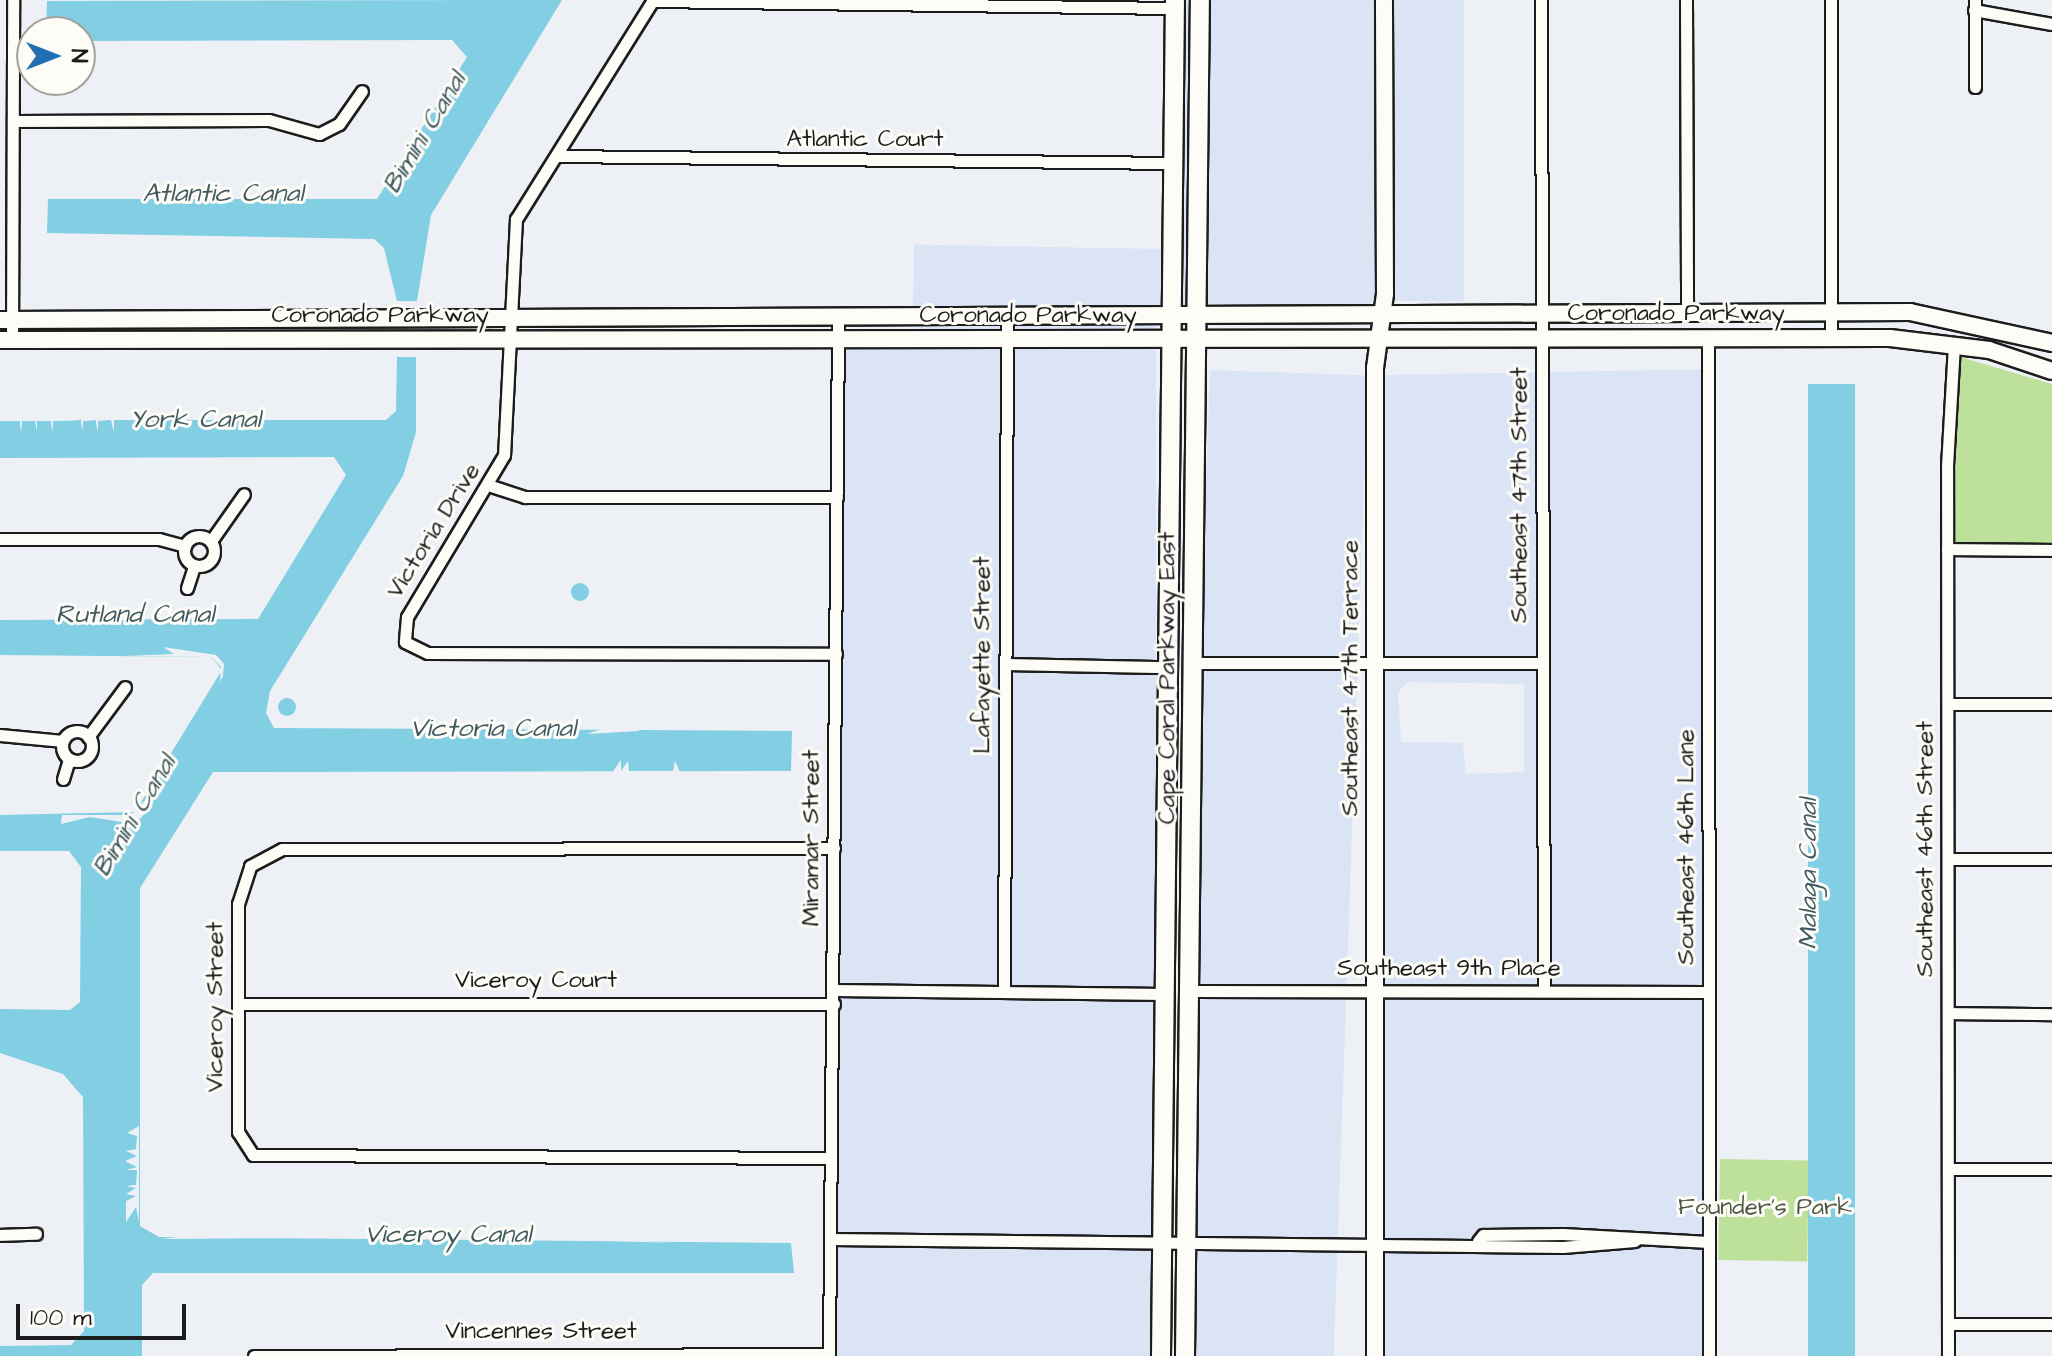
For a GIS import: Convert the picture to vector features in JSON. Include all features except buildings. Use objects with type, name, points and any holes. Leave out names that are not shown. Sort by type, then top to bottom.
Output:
[{"type":"main road","name":"Cape Coral Parkway East","points":[[1185,1356],[1200,0]]},
{"type":"main road","name":"Cape Coral Parkway East","points":[[1161,1356],[1175,4]]},
{"type":"main road","points":[[1169,538],[1180,559],[1182,650],[1192,663]]},
{"type":"main road","points":[[1168,667],[1181,682],[1191,789]]},
{"type":"main road","points":[[1166,871],[1176,888],[1178,979],[1190,991]]},
{"type":"main road","points":[[1165,994],[1178,1016],[1179,1088],[1189,1114]]},
{"type":"street","points":[[6,340],[13,121],[13,0]]},
{"type":"street","name":"Southeast 47th Terrace","points":[[1375,1356],[1375,663],[1384,0]]},
{"type":"street","name":"Southeast 47th Street","points":[[1541,0],[1543,338],[1540,663],[1544,990]]},
{"type":"street","points":[[1629,338],[1675,328],[1687,311],[1686,0]]},
{"type":"street","points":[[1831,0],[1831,337]]},
{"type":"street","points":[[652,1],[1175,4]]},
{"type":"street","name":"Victoria Drive","points":[[652,1],[512,231],[508,432],[491,486],[407,617],[403,636],[414,651],[836,654]]},
{"type":"street","points":[[1975,87],[1974,5],[2052,24]]},
{"type":"street","points":[[13,121],[269,120],[319,134],[339,124],[362,91]]},
{"type":"street","name":"Atlantic Court","points":[[557,156],[1173,163]]},
{"type":"street","name":"Coronado Parkway","points":[[6,320],[838,320],[1831,311],[1936,315],[2052,343]]},
{"type":"street","name":"Lafayette Street","points":[[1004,991],[1007,319]]},
{"type":"street","points":[[249,340],[250,320]]},
{"type":"street","name":"Miramar Street","points":[[829,1355],[838,320]]},
{"type":"street","name":"Coronado Parkway","points":[[6,340],[1007,341],[1831,337],[1954,343],[2052,371]]},
{"type":"street","name":"Southeast 46th Lane","points":[[1708,338],[1709,1356]]},
{"type":"street","name":"Southeast 46th Street","points":[[1948,1356],[1947,549],[1954,343]]},
{"type":"street","points":[[491,486],[525,497],[837,497]]},
{"type":"street","points":[[194,566],[211,561],[211,541],[244,494]]},
{"type":"street","points":[[185,546],[196,536],[211,541]]},
{"type":"street","points":[[0,539],[159,539],[185,546]]},
{"type":"street","points":[[185,546],[194,566],[187,588]]},
{"type":"street","points":[[1947,549],[2052,550]]},
{"type":"street","points":[[1192,663],[1540,663]]},
{"type":"street","points":[[1005,664],[1168,667]]},
{"type":"street","points":[[69,759],[89,755],[88,737],[125,687]]},
{"type":"street","points":[[1948,704],[2052,704]]},
{"type":"street","points":[[63,741],[72,732],[88,737]]},
{"type":"street","points":[[0,735],[63,741]]},
{"type":"street","points":[[63,741],[69,759],[63,779]]},
{"type":"street","name":"Viceroy Street","points":[[831,1158],[258,1157],[239,1137],[238,1004],[241,886],[256,861],[282,849],[834,848]]},
{"type":"street","points":[[1948,859],[2052,859]]},
{"type":"street","points":[[834,990],[1165,994]]},
{"type":"street","name":"Southeast 9th Place","points":[[1190,991],[1709,992]]},
{"type":"street","name":"Viceroy Court","points":[[238,1004],[834,1004]]},
{"type":"street","points":[[1948,1013],[2052,1014]]},
{"type":"street","points":[[1948,1169],[2052,1169]]},
{"type":"street","points":[[0,1235],[36,1234]]},
{"type":"street","points":[[831,1239],[1478,1241],[1506,1234],[1709,1242]]},
{"type":"street","points":[[1949,1324],[2052,1324]]},
{"type":"street","name":"Vincennes Street","points":[[254,1356],[829,1355]]},
{"type":"shaded area","points":[[1186,0],[1193,0],[1189,310],[1178,311]]},
{"type":"shaded area","points":[[1206,0],[1377,0],[1377,301],[1357,308],[1202,310]]},
{"type":"shaded area","points":[[1390,0],[1464,0],[1464,301],[1390,301]]},
{"type":"shaded area","points":[[914,245],[1166,249],[1165,311],[913,307]]},
{"type":"shaded area","points":[[1157,323],[1156,335],[918,334],[918,326]]},
{"type":"shaded area","points":[[830,346],[1156,346],[1156,1356],[830,1356]]},
{"type":"shaded area","points":[[1713,369],[1706,1356],[1382,1356],[1381,375]],"holes":[[[1408,682],[1524,684],[1524,772],[1466,774],[1463,743],[1401,742],[1398,692]]]},
{"type":"shaded area","points":[[1210,370],[1368,376],[1334,1356],[1176,1355]]},
{"type":"green space","points":[[1957,356],[2052,384],[2052,549],[1954,549]]},
{"type":"green space","name":"Founder's Park","points":[[1720,1159],[1809,1161],[1807,1262],[1718,1260]]},
{"type":"water","name":"Bimini Canal","points":[[562,0],[431,215],[417,301],[397,301],[384,248],[374,239],[47,233],[48,199],[377,199],[467,57],[452,40],[96,41],[96,16],[47,16],[47,1]]},
{"type":"water","points":[[397,357],[416,357],[416,432],[403,476],[270,691],[266,713],[274,728],[792,731],[791,771],[213,772],[140,888],[140,1226],[159,1237],[791,1243],[794,1273],[153,1273],[142,1285],[142,1356],[0,1356],[0,1346],[71,1345],[84,1331],[83,1097],[63,1074],[0,1053],[0,1009],[70,1010],[80,1002],[81,867],[69,851],[0,851],[0,815],[135,812],[222,670],[211,657],[0,655],[0,620],[258,619],[346,475],[334,457],[0,458],[0,421],[20,421],[21,431],[22,421],[36,421],[37,431],[37,421],[51,421],[52,431],[53,421],[81,420],[82,431],[82,421],[96,420],[97,431],[98,420],[112,420],[113,431],[114,420],[386,420],[396,411]]},
{"type":"water","name":"Malaga Canal","points":[[1808,384],[1855,384],[1855,1356],[1808,1356]]},
{"type":"water","points":[[576,583],[584,583],[589,592],[587,599],[576,601],[571,596],[571,588]]},
{"type":"water","points":[[287,698],[296,707],[287,716],[278,707]]},
{"type":"pier","points":[[128,417],[114,420],[114,431],[111,420],[98,421],[98,431],[96,420],[83,421],[83,431],[81,420],[53,421],[53,431],[51,421],[37,421],[37,431],[35,421],[22,421],[21,431],[20,421],[0,421]]},
{"type":"pier","points":[[163,647],[216,655],[224,664],[220,682],[221,667],[211,657],[126,656],[174,654]]},
{"type":"pier","points":[[608,727],[639,729],[639,731],[587,734]]},
{"type":"pier","points":[[621,760],[621,771],[628,761],[629,771],[673,771],[675,761],[681,774],[611,774]]},
{"type":"pier","points":[[151,794],[141,813],[152,806],[135,824],[90,817],[61,824],[62,815],[131,815]]},
{"type":"pier","points":[[139,1126],[139,1222],[136,1207],[126,1222],[126,1201],[136,1196],[126,1194],[136,1188],[126,1186],[136,1185],[137,1170],[126,1170],[137,1167],[125,1161],[137,1156],[126,1151],[136,1149],[137,1136],[127,1133]]},
{"type":"pier","points":[[224,1232],[225,1236],[303,1238],[161,1239]]},
{"type":"pier","points":[[569,1232],[577,1236],[671,1243],[568,1239]]},
{"type":"water label","name":"Atlantic Canal","points":[[223,194]]},
{"type":"water label","name":"York Canal","points":[[195,420]]},
{"type":"water label","name":"Rutland Canal","points":[[135,615]]},
{"type":"water label","name":"Victoria Canal","points":[[493,729]]},
{"type":"water label","name":"Viceroy Canal","points":[[448,1235]]}]
